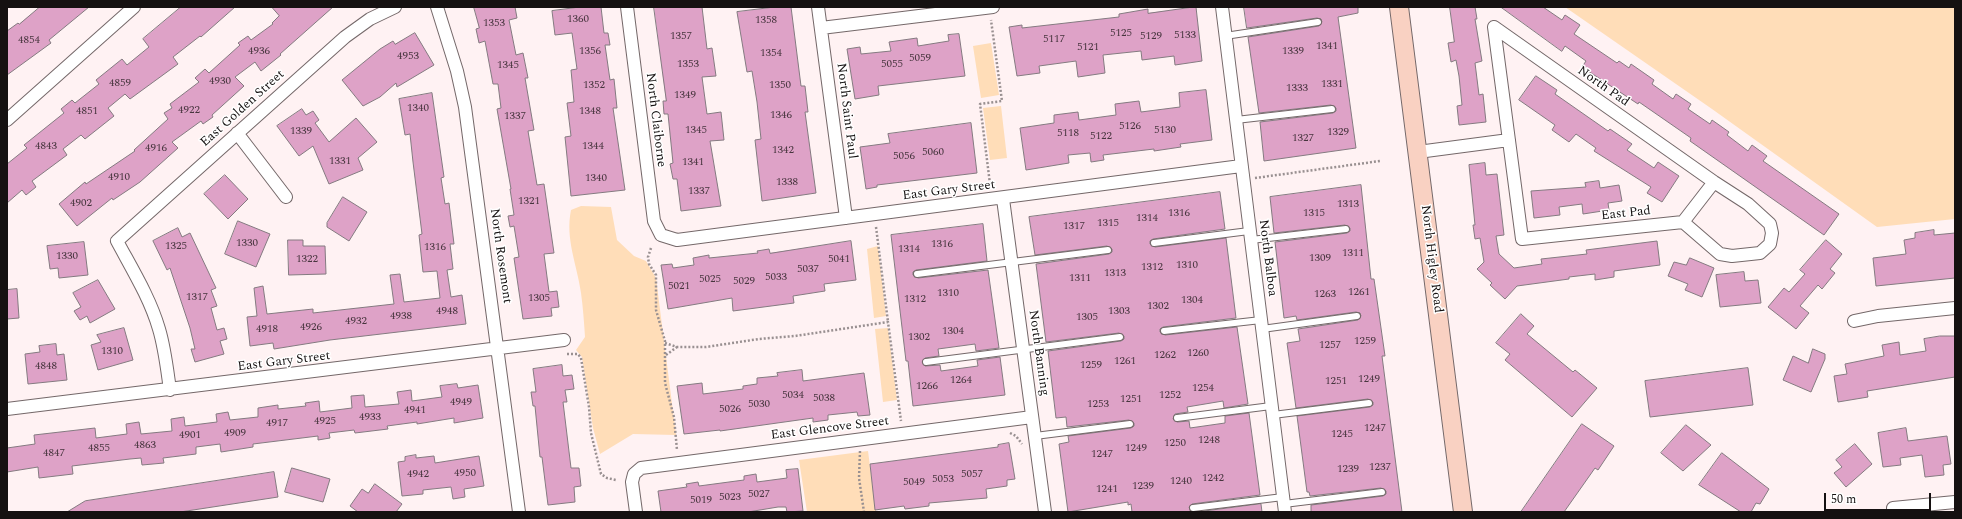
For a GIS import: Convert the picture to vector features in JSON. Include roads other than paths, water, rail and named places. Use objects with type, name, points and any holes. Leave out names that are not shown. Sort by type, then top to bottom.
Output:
[{"type":"main road","name":"North Higley Road","points":[[1399,7],[1463,512]]},
{"type":"street","points":[[7,120],[134,7]]},
{"type":"street","name":"East Golden Street","points":[[170,390],[164,347],[159,328],[150,306],[117,241],[345,37],[370,19],[395,7]]},
{"type":"street","name":"North Rosemont","points":[[437,7],[457,71],[465,107],[519,512]]},
{"type":"street","name":"North Claiborne","points":[[627,7],[654,221],[661,235]]},
{"type":"street","name":"North Saint Paul","points":[[818,7],[846,218]]},
{"type":"street","points":[[821,28],[993,7]]},
{"type":"street","name":"North Balboa","points":[[1222,7],[1284,504]]},
{"type":"street","name":"North Pad","points":[[1522,239],[1494,27],[1714,182],[1748,204],[1770,224],[1772,233],[1770,244],[1760,253],[1732,256],[1720,254],[1683,222]]},
{"type":"street","points":[[237,133],[286,197]]},
{"type":"street","points":[[1418,152],[1509,140]]},
{"type":"street","name":"East Gary Street","points":[[661,235],[678,240],[1003,199],[1241,166]]},
{"type":"street","points":[[1683,222],[1714,182]]},
{"type":"street","name":"North Banning","points":[[1003,199],[1045,512]]},
{"type":"street","name":"East Pad","points":[[1522,239],[1683,222]]},
{"type":"street","points":[[1854,321],[1878,316],[1955,308]]},
{"type":"street","name":"East Gary Street","points":[[7,409],[498,350],[564,340]]},
{"type":"street","name":"East Glencove Street","points":[[636,512],[632,482],[634,474],[641,468],[1032,417]]},
{"type":"street","points":[[1893,508],[1955,502]]},
{"type":"lane","points":[[1225,36],[1318,22]]},
{"type":"lane","points":[[1236,120],[1332,109]]},
{"type":"lane","points":[[1154,243],[1346,230]]},
{"type":"lane","points":[[917,274],[1108,250]]},
{"type":"lane","points":[[1164,331],[1357,316]]},
{"type":"lane","points":[[926,362],[1120,337]]},
{"type":"lane","points":[[1177,418],[1369,403]]},
{"type":"lane","points":[[1035,436],[1130,424]]},
{"type":"lane","points":[[1193,508],[1284,504],[1382,492]]}]
